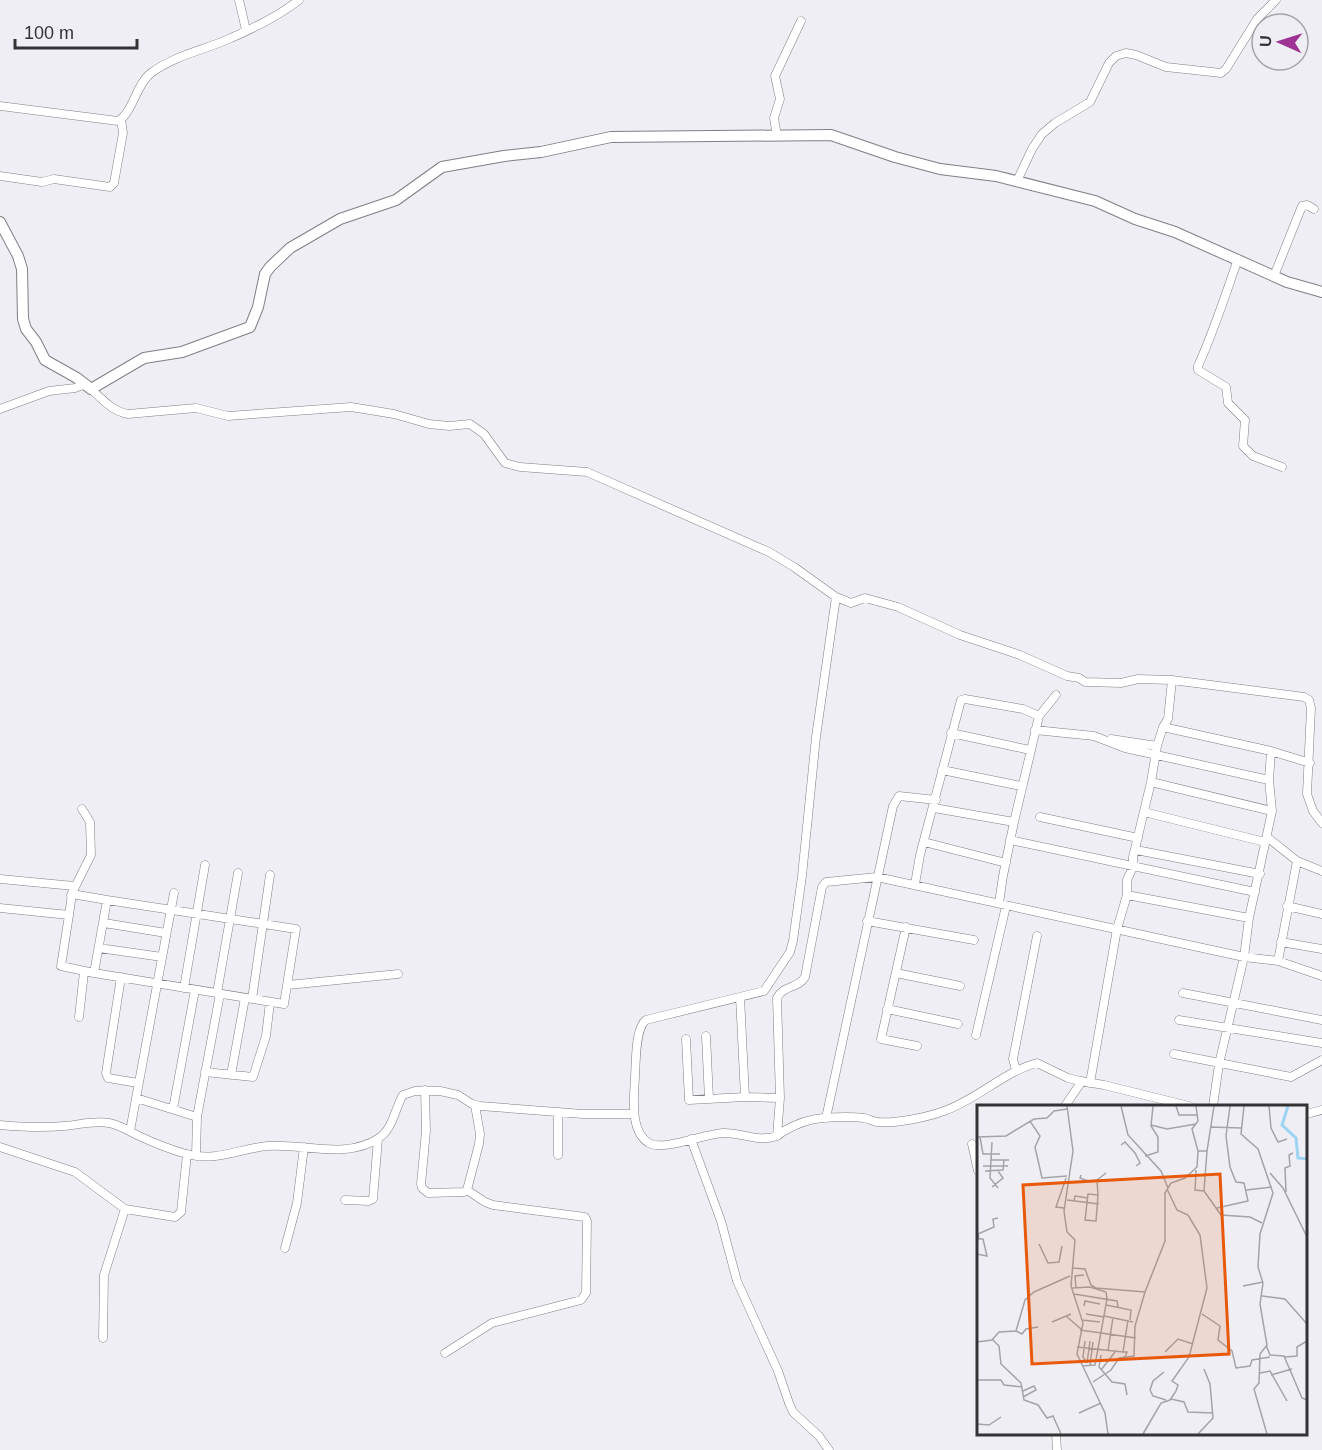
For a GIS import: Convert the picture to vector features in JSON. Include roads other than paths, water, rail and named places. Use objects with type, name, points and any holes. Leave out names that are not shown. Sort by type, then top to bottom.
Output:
[{"type":"street","points":[[239,0],[246,30]]},
{"type":"street","points":[[0,106],[106,120],[121,119],[127,113],[145,78],[152,72],[171,60],[232,38],[300,0]]},
{"type":"street","points":[[1017,181],[1042,134],[1055,123],[1090,102],[1109,63],[1116,56],[1136,54],[1166,67],[1221,73],[1226,69],[1257,19],[1276,0]]},
{"type":"street","points":[[777,136],[774,118],[780,99],[776,74],[801,21]]},
{"type":"street","points":[[0,176],[42,182],[54,179],[110,187],[114,183],[123,135],[121,119]]},
{"type":"street","points":[[0,409],[37,394],[57,389],[89,386],[144,358],[192,349],[250,327],[258,307],[265,274],[290,248],[340,219],[396,200],[442,167],[541,152],[611,137],[831,135],[895,157],[940,169],[1017,181],[1095,201],[1135,219],[1175,232],[1302,288],[1322,292]]},
{"type":"street","points":[[1274,276],[1302,206],[1307,205],[1314,209]]},
{"type":"street","points":[[0,222],[18,256],[22,269],[23,319],[26,329],[45,360],[89,386],[119,412],[128,414],[196,408],[228,416],[351,407],[394,414],[429,424],[449,426],[470,424],[484,434],[505,463],[520,467],[587,472],[769,552],[804,573],[836,597],[851,603],[865,598],[898,607],[960,635],[1020,655],[1085,682],[1121,683],[1138,679],[1172,680],[1304,697],[1309,700],[1311,708],[1307,794],[1313,811],[1322,823]]},
{"type":"street","points":[[1238,259],[1214,331],[1198,370],[1226,387],[1228,403],[1245,420],[1243,446],[1253,456],[1282,467]]},
{"type":"street","points":[[836,597],[816,737],[802,876],[790,952],[765,991],[642,1023],[636,1052],[634,1113],[638,1130],[643,1138],[650,1144],[657,1145],[724,1133],[756,1138],[777,1136],[801,1123],[826,1118],[864,1118],[877,1122],[944,1111],[968,1100],[1016,1070],[1037,1063],[1068,1077],[1181,1105]]},
{"type":"street","points":[[1067,1105],[1086,1082],[1157,746],[1168,719],[1172,680]]},
{"type":"street","points":[[976,1035],[1003,904],[1006,863],[1021,786],[1039,716],[1056,695]]},
{"type":"street","points":[[915,884],[961,700],[1023,709],[1039,716]]},
{"type":"street","points":[[1163,727],[1271,751],[1310,763]]},
{"type":"street","points":[[1035,730],[1157,746]]},
{"type":"street","points":[[951,733],[1030,750]]},
{"type":"street","points":[[1094,736],[1125,748],[1156,756],[1269,780]]},
{"type":"street","points":[[1213,1105],[1219,1064],[1244,957],[1249,918],[1272,811],[1269,780],[1271,751]]},
{"type":"street","points":[[942,771],[1021,786]]},
{"type":"street","points":[[1151,782],[1272,811]]},
{"type":"street","points":[[826,1118],[867,921],[897,798],[900,796],[1014,822]]},
{"type":"street","points":[[0,879],[73,891],[107,900],[296,929],[284,1004],[84,972],[61,966],[73,891],[91,855],[90,822],[82,809]]},
{"type":"street","points":[[1144,812],[1266,839],[1297,861],[1322,871]]},
{"type":"street","points":[[1040,817],[1138,838]]},
{"type":"street","points":[[1010,840],[1255,892]]},
{"type":"street","points":[[924,842],[1006,863]]},
{"type":"street","points":[[1136,850],[1260,874]]},
{"type":"street","points":[[1278,961],[1297,861]]},
{"type":"street","points":[[184,988],[205,865]]},
{"type":"street","points":[[196,1156],[197,1117],[237,873]]},
{"type":"street","points":[[231,1075],[263,923],[270,874]]},
{"type":"street","points":[[777,1136],[780,1098],[777,998],[782,990],[800,984],[806,976],[822,887],[826,882],[877,877],[915,884],[1244,957],[1278,961],[1322,976]]},
{"type":"street","points":[[130,1131],[174,892]]},
{"type":"street","points":[[1127,895],[1249,918]]},
{"type":"street","points":[[94,973],[107,900]]},
{"type":"street","points":[[1287,906],[1322,914]]},
{"type":"street","points":[[0,908],[69,915]]},
{"type":"street","points":[[867,921],[974,940]]},
{"type":"street","points":[[104,923],[166,933]]},
{"type":"street","points":[[906,927],[881,1039],[917,1046]]},
{"type":"street","points":[[1016,1070],[1013,1059],[1037,936]]},
{"type":"street","points":[[1281,942],[1322,949]]},
{"type":"street","points":[[99,948],[162,957]]},
{"type":"street","points":[[79,1017],[84,972]]},
{"type":"street","points":[[896,973],[960,986]]},
{"type":"street","points":[[288,985],[398,974]]},
{"type":"street","points":[[121,978],[106,1073],[108,1078],[138,1083]]},
{"type":"street","points":[[173,1110],[195,990]]},
{"type":"street","points":[[1183,993],[1322,1020]]},
{"type":"street","points":[[740,997],[745,1097]]},
{"type":"street","points":[[205,1072],[252,1078],[255,1076],[266,1036],[270,1002]]},
{"type":"street","points":[[887,1009],[958,1023]]},
{"type":"street","points":[[1179,1020],[1322,1043]]},
{"type":"street","points":[[706,1036],[709,1099]]},
{"type":"street","points":[[686,1039],[689,1100],[780,1098]]},
{"type":"street","points":[[1174,1054],[1291,1077],[1322,1060]]},
{"type":"street","points":[[0,1125],[46,1127],[111,1123],[157,1144],[187,1154],[208,1157],[232,1155],[266,1146],[345,1149],[378,1139],[389,1127],[403,1095],[425,1090],[458,1095],[475,1105],[583,1114],[634,1113]]},
{"type":"street","points":[[425,1090],[426,1131],[422,1188],[428,1192],[464,1192],[467,1190]]},
{"type":"street","points":[[136,1098],[197,1117]]},
{"type":"street","points":[[467,1190],[480,1134],[475,1105]]},
{"type":"street","points":[[1307,1114],[1322,1110]]},
{"type":"street","points":[[558,1112],[558,1155]]},
{"type":"street","points":[[345,1200],[373,1200],[378,1139]]},
{"type":"street","points":[[691,1139],[724,1232],[737,1281],[778,1371],[789,1404],[793,1412],[819,1436],[829,1450]]},
{"type":"street","points":[[972,1144],[977,1166]]},
{"type":"street","points":[[0,1147],[75,1172],[125,1209],[175,1217],[181,1212],[187,1154]]},
{"type":"street","points":[[285,1248],[297,1203],[304,1147]]},
{"type":"street","points":[[445,1353],[492,1323],[581,1300],[586,1293],[587,1221],[585,1217],[493,1205],[467,1190]]},
{"type":"street","points":[[103,1338],[104,1275],[125,1209]]},
{"type":"street","points":[[1056,1435],[1057,1450]]}]
